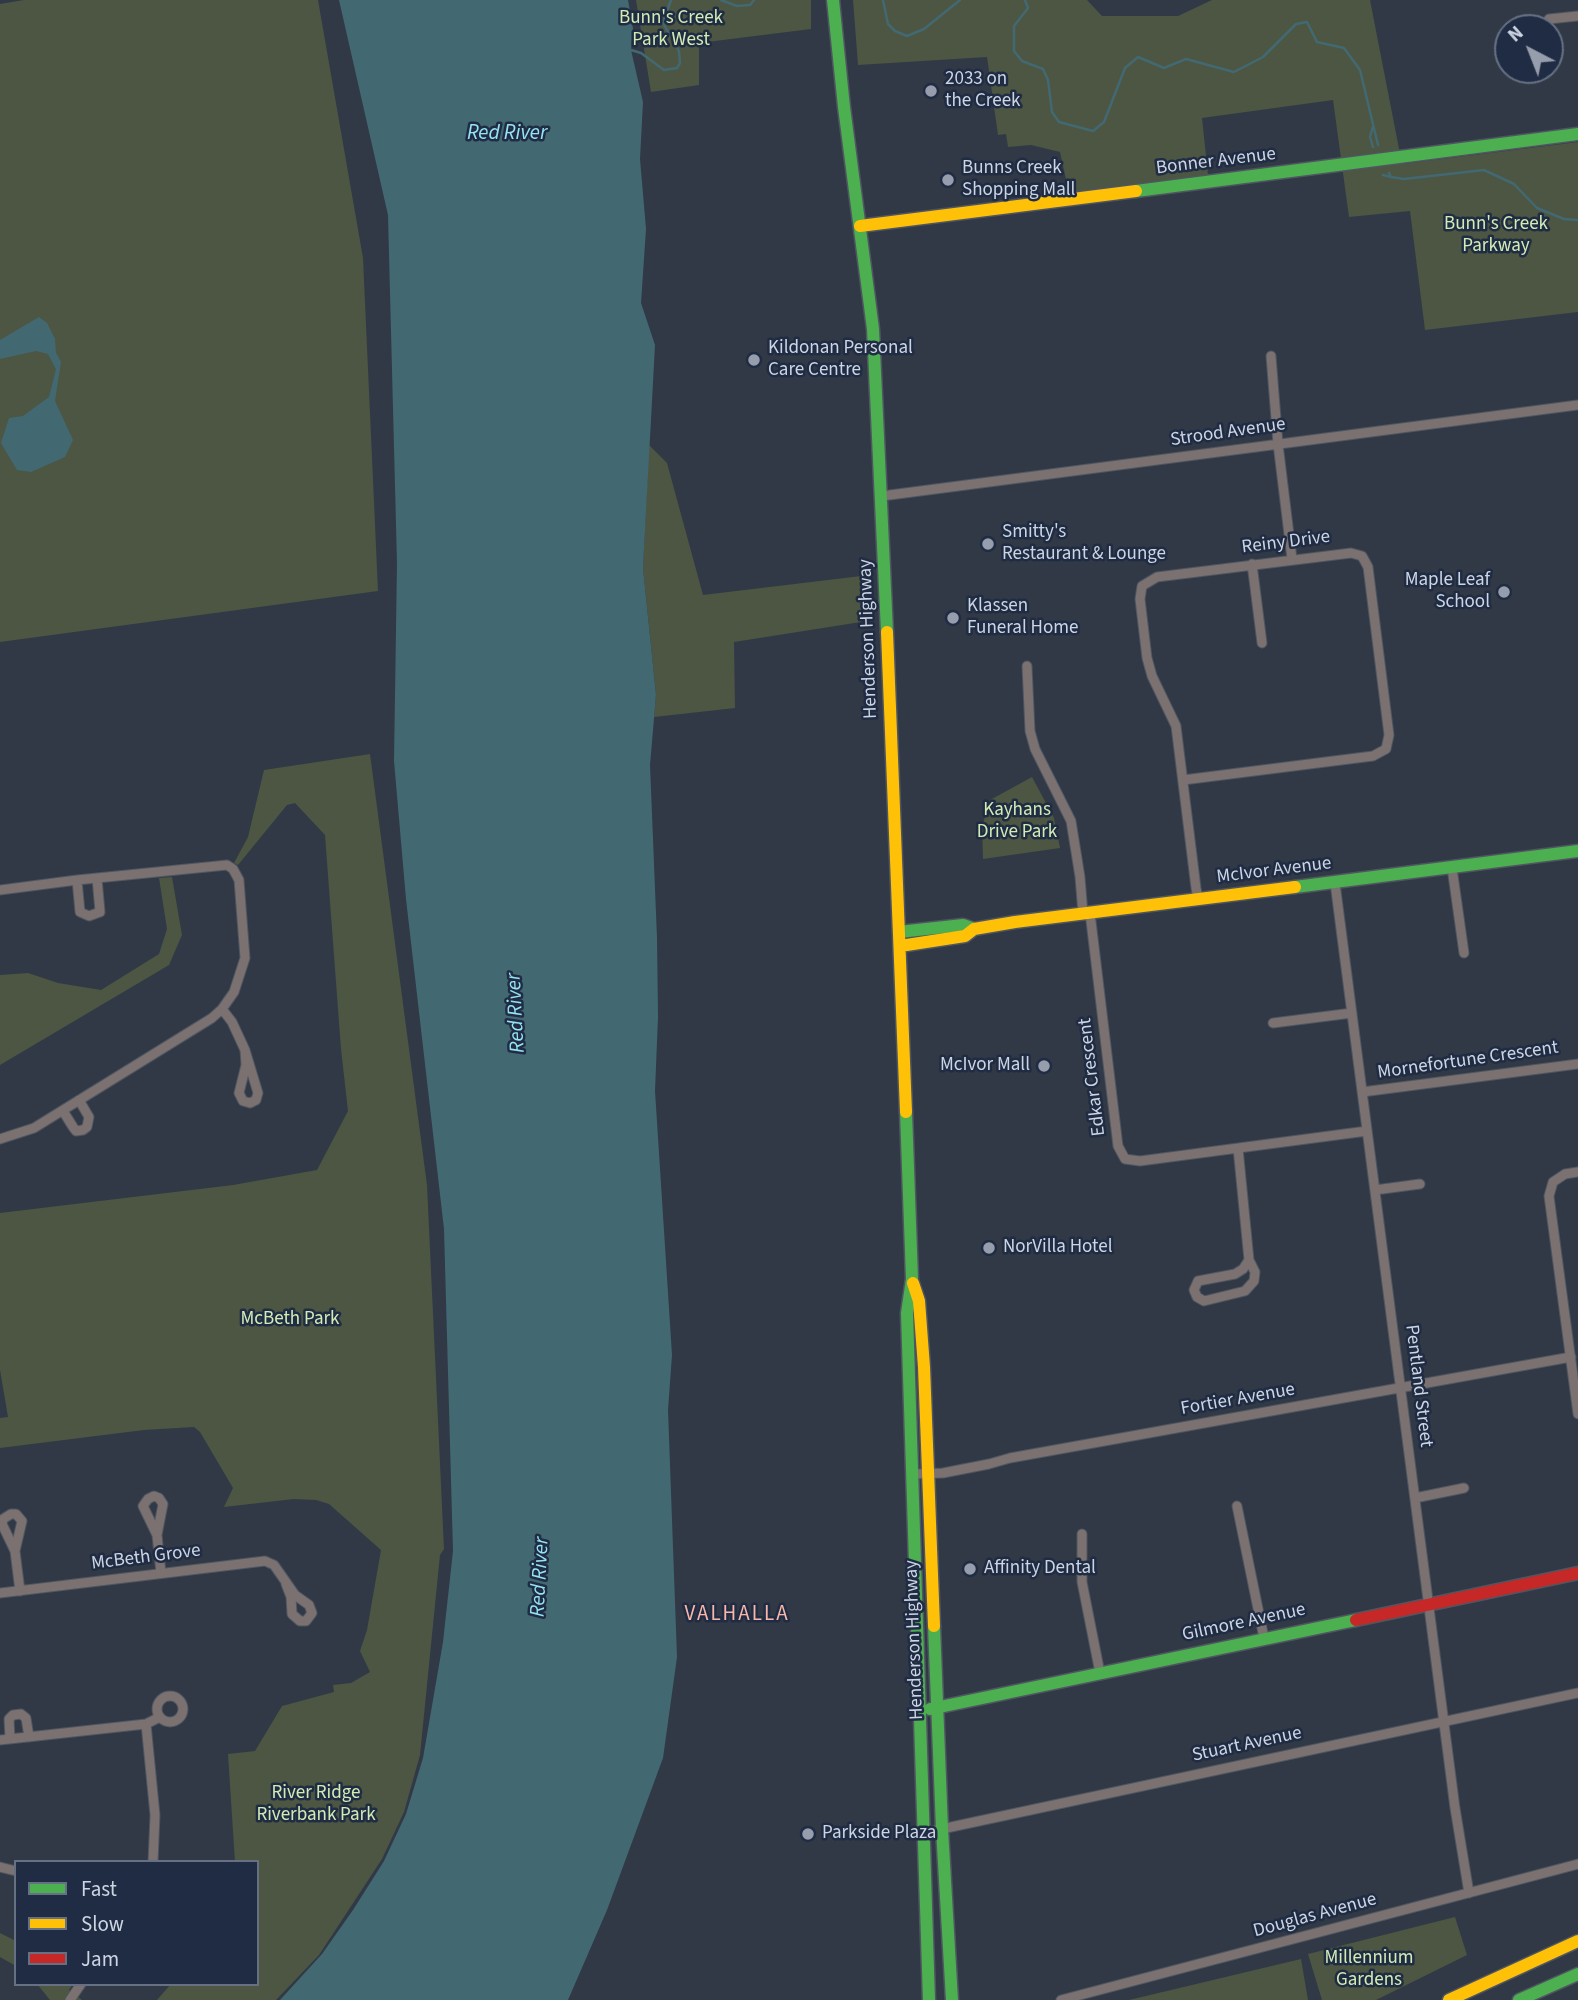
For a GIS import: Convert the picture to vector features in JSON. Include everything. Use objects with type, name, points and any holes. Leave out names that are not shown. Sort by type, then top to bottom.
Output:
[{"type":"main road","name":"Henderson Highway","points":[[834,0],[844,107],[873,329],[882,496],[912,1279],[907,1313],[929,2000]]},
{"type":"main road","name":"Bonner Avenue","points":[[859,226],[1578,134]]},
{"type":"main road","name":"McIvor Avenue","points":[[899,932],[963,925],[974,929],[1578,851]]},
{"type":"main road","name":"McIvor Avenue","points":[[900,946],[965,936],[974,929]]},
{"type":"main road","name":"Henderson Highway","points":[[912,1279],[919,1301],[929,1474],[951,2000]]},
{"type":"main road","name":"Gilmore Avenue","points":[[919,1711],[1578,1573]]},
{"type":"main road","points":[[1449,2000],[1578,1941]]},
{"type":"main road","points":[[1519,2000],[1578,1974]]},
{"type":"street","points":[[1270,356],[1292,559]]},
{"type":"street","name":"Strood Avenue","points":[[882,496],[1578,405]]},
{"type":"street","name":"Reiny Drive","points":[[1183,780],[1373,755],[1386,749],[1389,735],[1368,567],[1362,556],[1351,552],[1252,564],[1157,577],[1142,586],[1140,599],[1147,658],[1152,676],[1176,726],[1198,900]]},
{"type":"street","points":[[1252,564],[1262,643]]},
{"type":"street","points":[[1027,666],[1030,731],[1035,748],[1071,821],[1086,914]]},
{"type":"street","points":[[0,890],[227,865],[233,869],[239,880],[244,958],[234,992],[212,1018],[63,1111],[23,1133],[0,1139]]},
{"type":"street","points":[[1452,868],[1464,953]]},
{"type":"street","points":[[77,880],[80,912],[89,916],[100,912],[97,878]]},
{"type":"street","name":"Pentland Street","points":[[1335,883],[1469,1894]]},
{"type":"street","name":"Edkar Crescent","points":[[1086,914],[1120,1152],[1125,1158],[1140,1161],[1367,1131]]},
{"type":"street","points":[[222,1009],[246,1050],[258,1093],[256,1100],[250,1103],[243,1101],[239,1093],[246,1065],[246,1050]]},
{"type":"street","points":[[1273,1023],[1352,1013]]},
{"type":"street","name":"Mornefortune Crescent","points":[[1362,1092],[1578,1064]]},
{"type":"street","points":[[63,1111],[76,1131],[83,1130],[87,1127],[89,1117],[79,1101]]},
{"type":"street","points":[[1238,1148],[1254,1281],[1245,1291],[1204,1301],[1197,1297],[1194,1290],[1198,1281],[1235,1274],[1250,1260]]},
{"type":"street","points":[[1578,1172],[1565,1174],[1553,1182],[1549,1196],[1578,1414]]},
{"type":"street","points":[[1375,1190],[1420,1184]]},
{"type":"street","name":"Fortier Avenue","points":[[912,1474],[929,1474],[1571,1357]]},
{"type":"street","points":[[1415,1497],[1464,1488]]},
{"type":"street","points":[[1237,1506],[1264,1638]]},
{"type":"street","points":[[1082,1534],[1082,1583],[1100,1673]]},
{"type":"street","points":[[156,1535],[162,1573]]},
{"type":"street","points":[[15,1551],[20,1591]]},
{"type":"street","name":"McBeth Grove","points":[[0,1593],[265,1561],[274,1565],[286,1584]]},
{"type":"street","name":"Stuart Avenue","points":[[923,1833],[1578,1693]]},
{"type":"street","points":[[29,1737],[26,1718],[21,1714],[13,1715],[9,1719],[5,1740],[146,1724],[160,1717]]},
{"type":"street","points":[[146,1724],[155,1815],[153,1860]]},
{"type":"street","name":"Douglas Avenue","points":[[1061,2000],[1578,1864]]},
{"type":"green space","points":[[24,0],[318,0],[363,258],[378,591],[0,642],[0,4]]},
{"type":"green space","name":"Bunn's Creek Park West","points":[[636,0],[811,0],[811,29],[699,43],[699,85],[651,92]]},
{"type":"green space","name":"Bunn's Creek Parkway","points":[[853,0],[1087,0],[1102,16],[1178,16],[1212,0],[1370,0],[1402,164],[1578,142],[1578,312],[1425,330],[1410,211],[1349,217],[1333,100],[1202,118],[1208,175],[1069,193],[1060,152],[1031,145],[1008,147],[1006,134],[998,135],[987,57],[858,65]]},
{"type":"green space","points":[[649,445],[667,463],[703,595],[861,576],[861,622],[734,642],[735,708],[654,717],[656,695],[643,568]]},
{"type":"green space","name":"McBeth Park","points":[[370,754],[427,1185],[444,1549],[440,1555],[420,1755],[404,1812],[382,1859],[319,1955],[276,2000],[157,2000],[169,1986],[259,1986],[259,1860],[235,1860],[228,1754],[255,1751],[282,1706],[334,1692],[333,1685],[351,1683],[370,1672],[360,1651],[367,1630],[381,1550],[329,1504],[316,1500],[294,1499],[224,1507],[233,1488],[200,1432],[194,1427],[144,1430],[0,1448],[0,1418],[8,1417],[0,1370],[0,1213],[233,1185],[317,1170],[348,1111],[325,835],[295,803],[287,805],[238,865],[234,863],[248,837],[264,770]]},
{"type":"green space","name":"Kayhans Drive Park","points":[[1032,777],[1054,818],[1060,848],[983,859],[982,827],[990,800]]},
{"type":"green space","points":[[172,877],[182,935],[169,965],[0,1065],[0,975],[28,973],[58,983],[101,990],[159,954],[167,929],[159,878]]},
{"type":"green space","name":"Millennium Gardens","points":[[1455,1917],[1467,1955],[1376,2000],[1322,2000],[1308,1954]]},
{"type":"green space","points":[[0,1933],[14,1940],[14,1965],[0,1957]]},
{"type":"green space","points":[[1301,1959],[1308,2000],[1129,2000]]},
{"type":"green space","points":[[39,1986],[72,1986],[69,1990],[82,2000],[50,2000]]},
{"type":"water","name":"Red River","points":[[339,0],[628,0],[633,29],[631,50],[643,102],[640,159],[646,229],[641,303],[655,345],[643,568],[656,695],[650,765],[657,938],[655,1091],[672,1355],[668,1410],[677,1657],[663,1758],[607,1910],[568,2000],[280,2000],[322,1954],[353,1910],[384,1861],[406,1814],[423,1758],[443,1642],[453,1551],[444,1229],[406,899],[394,761],[397,563],[388,215]]},
{"type":"water","points":[[39,317],[47,323],[55,339],[56,353],[61,362],[55,401],[73,440],[65,457],[31,472],[17,470],[1,443],[9,418],[23,416],[49,397],[56,369],[48,354],[36,351],[0,359],[0,340]]},
{"type":"waterway","points":[[631,50],[641,53],[664,70],[677,68],[680,63],[679,51],[663,23],[671,0]]},
{"type":"waterway","points":[[721,0],[737,6],[750,5],[754,0]]},
{"type":"waterway","points":[[883,0],[888,24],[895,31],[907,36],[924,29],[960,0]]},
{"type":"waterway","points":[[1025,0],[1028,8],[1014,26],[1014,51],[1022,61],[1043,69],[1048,80],[1052,112],[1059,122],[1093,131],[1104,122],[1125,68],[1138,57],[1164,68],[1186,59],[1234,72],[1263,57],[1296,24],[1307,22],[1317,42],[1344,48],[1360,70],[1378,145]]},
{"type":"waterway","points":[[1373,126],[1370,137],[1373,147]]},
{"type":"waterway","points":[[1389,173],[1391,177],[1404,179],[1484,170],[1514,184],[1537,208],[1564,219],[1578,220]]},
{"type":"waterway","points":[[1383,175],[1391,177]]},
{"type":"traffic: fast","points":[[833,0],[873,329],[887,632]]},
{"type":"traffic: fast","points":[[1136,191],[1578,134]]},
{"type":"traffic: fast","points":[[1295,887],[1578,851]]},
{"type":"traffic: fast","points":[[899,932],[963,925],[974,929]]},
{"type":"traffic: fast","points":[[906,1112],[912,1279],[907,1313],[929,2000]]},
{"type":"traffic: fast","points":[[930,1709],[1356,1620]]},
{"type":"traffic: fast","points":[[934,1626],[952,2000]]},
{"type":"traffic: fast","points":[[1519,2000],[1578,1974]]},
{"type":"traffic: slow","points":[[860,226],[1136,191]]},
{"type":"traffic: slow","points":[[887,632],[906,1112]]},
{"type":"traffic: slow","points":[[900,946],[965,936],[974,929],[1015,922],[1295,887]]},
{"type":"traffic: slow","points":[[913,1283],[919,1301],[924,1367],[934,1626]]},
{"type":"traffic: slow","points":[[1449,2000],[1578,1941]]},
{"type":"traffic: jam","points":[[1356,1620],[1578,1573]]},
{"type":"place","name":"2033 on the Creek","points":[[931,91]]},
{"type":"place","name":"Bunns Creek Shopping Mall","points":[[948,180]]},
{"type":"place","name":"Kildonan Personal Care Centre","points":[[754,360]]},
{"type":"place","name":"Smitty's Restaurant & Lounge","points":[[988,544]]},
{"type":"place","name":"Maple Leaf School","points":[[1504,592]]},
{"type":"place","name":"Klassen Funeral Home","points":[[953,618]]},
{"type":"place","name":"McIvor Mall","points":[[1044,1066]]},
{"type":"place","name":"NorVilla Hotel","points":[[989,1248]]},
{"type":"place","name":"Affinity Dental","points":[[970,1569]]},
{"type":"place","name":"Parkside Plaza","points":[[808,1834]]},
{"type":"district","name":"VALHALLA","points":[[737,1615]]},
{"type":"park label","name":"River Ridge Riverbank Park","points":[[316,1805]]}]
